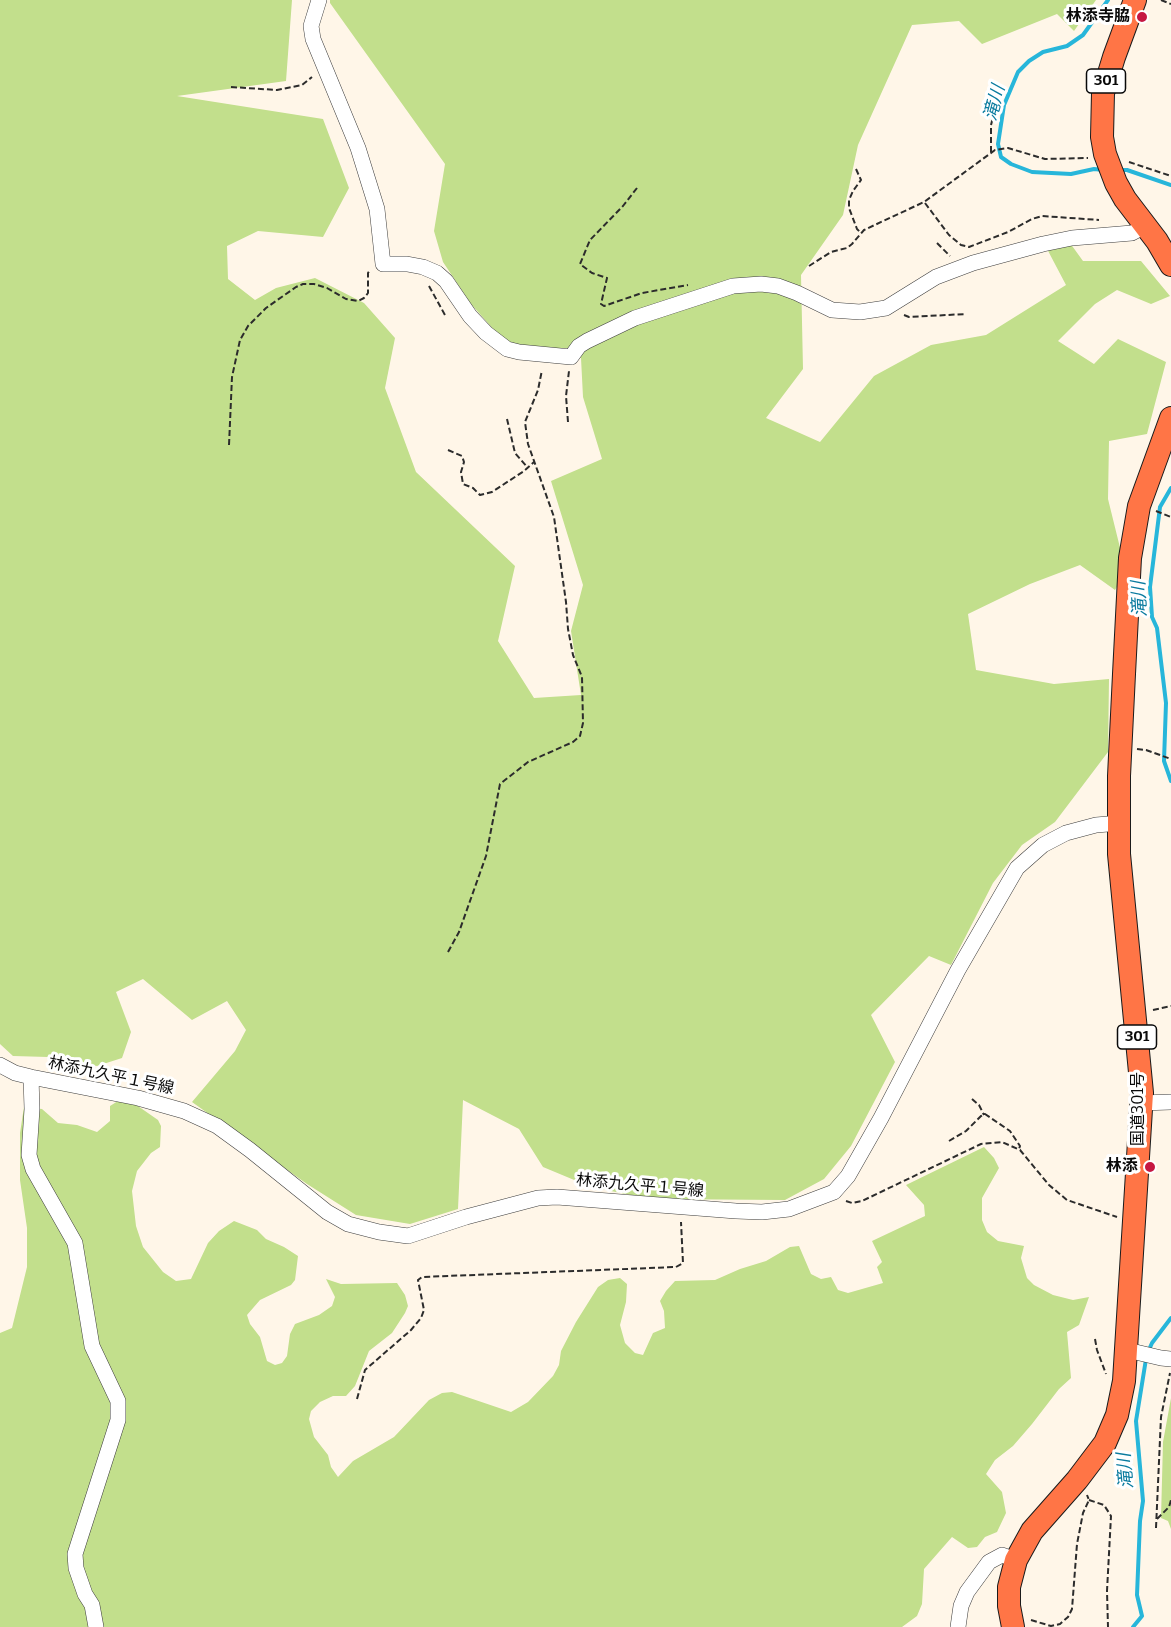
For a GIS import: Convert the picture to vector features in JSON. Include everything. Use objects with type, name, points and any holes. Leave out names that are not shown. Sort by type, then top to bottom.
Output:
[{"type":"highway","name":"301","points":[[1135,0],[1103,93],[1101,120],[1109,166],[1125,199],[1171,265]]},
{"type":"highway","name":"国道301号","points":[[1012,1621],[1009,1587],[1016,1560],[1032,1531],[1082,1492],[1093,1460],[1112,1429],[1136,1351],[1135,1221],[1141,1102],[1139,1059],[1120,874],[1120,752],[1130,558],[1139,506],[1171,418]]},
{"type":"street","points":[[319,0],[311,26],[313,39],[358,148],[377,209],[383,264],[407,264],[423,267],[436,273],[446,281],[470,316],[495,342],[519,352],[571,357],[579,346],[587,341],[635,318],[733,286],[761,284],[778,286],[832,310],[860,312],[886,308],[936,277],[973,263],[1062,240],[1132,233],[1145,226]]},
{"type":"street","points":[[834,1192],[848,1176],[864,1150],[958,970],[1017,867],[1043,845],[1066,833],[1096,825],[1120,824]]},
{"type":"street","name":"林添九久平１号線","points":[[0,1065],[15,1073],[31,1077],[138,1098],[184,1111],[217,1126],[327,1212],[348,1224],[379,1232],[408,1236],[466,1217],[537,1198],[556,1197],[753,1212],[789,1209],[834,1192]]},
{"type":"street","points":[[31,1077],[32,1110],[29,1155],[33,1169],[75,1243],[92,1346],[118,1401],[118,1420],[75,1554],[76,1568],[85,1594],[92,1605],[96,1627]]},
{"type":"street","points":[[1141,1102],[1171,1102]]},
{"type":"street","points":[[1136,1351],[1168,1362]]},
{"type":"street","points":[[958,1627],[961,1606],[967,1592],[989,1562],[1002,1555],[1016,1560]]},
{"type":"path","points":[[1161,0],[1171,4]]},
{"type":"path","points":[[231,87],[277,90],[293,88],[309,80],[325,66]]},
{"type":"path","points":[[991,152],[991,125],[998,97]]},
{"type":"path","points":[[809,266],[831,252],[847,248],[864,230],[924,202],[995,150],[1008,148],[1045,159],[1082,159],[1109,166],[1134,163],[1171,176]]},
{"type":"path","points":[[855,169],[861,180],[849,200],[849,208],[857,229],[861,233]]},
{"type":"path","points":[[637,188],[590,240],[580,264],[592,273],[607,279],[601,304],[604,306],[642,293],[683,285],[694,286],[707,293]]},
{"type":"path","points":[[924,202],[949,235],[961,245],[969,247],[1042,216],[1102,221]]},
{"type":"path","points":[[229,445],[232,377],[240,340],[248,326],[266,308],[303,284],[314,284],[327,288],[346,300],[358,301],[368,293],[370,270],[383,264]]},
{"type":"path","points":[[426,280],[445,315]]},
{"type":"path","points":[[886,308],[909,317],[966,314]]},
{"type":"path","points":[[448,952],[459,932],[486,856],[500,784],[528,762],[573,742],[580,736],[583,723],[582,678],[573,655],[568,629],[554,517],[528,444],[525,423],[538,390],[546,355]]},
{"type":"path","points":[[568,422],[566,396],[571,357]]},
{"type":"path","points":[[507,419],[515,453],[528,468]]},
{"type":"path","points":[[448,450],[462,456],[464,462],[460,472],[463,484],[473,488],[480,495],[492,492],[535,462]]},
{"type":"path","points":[[1120,752],[1135,749],[1146,750],[1171,759]]},
{"type":"path","points":[[972,1099],[979,1105],[984,1115],[993,1118],[1010,1131],[1020,1146],[1019,1149]]},
{"type":"path","points":[[950,1141],[984,1115]]},
{"type":"path","points":[[834,1192],[852,1203],[862,1201],[981,1144],[1002,1142],[1019,1149],[1029,1158],[1049,1185],[1067,1200],[1124,1220],[1135,1221]]},
{"type":"path","points":[[357,1399],[365,1370],[411,1330],[421,1318],[424,1310],[418,1280],[422,1277],[676,1267],[683,1263],[681,1218],[684,1207]]},
{"type":"path","points":[[1095,1339],[1107,1377],[1114,1384],[1124,1386]]},
{"type":"path","points":[[1156,1528],[1161,1417],[1168,1362]]},
{"type":"path","points":[[1012,1621],[1022,1614],[1036,1623],[1061,1626],[1068,1617],[1072,1609],[1077,1544],[1083,1513],[1082,1492]]},
{"type":"path","points":[[1082,1492],[1104,1505],[1111,1516],[1107,1591],[1108,1627]]},
{"type":"path","points":[[1156,1519],[1169,1507],[1171,1500]]},
{"type":"green space","points":[[0,0],[292,0],[286,81],[177,96],[323,119],[349,188],[323,237],[258,231],[227,246],[228,279],[255,300],[276,288],[315,278],[364,303],[395,338],[385,388],[416,472],[515,566],[498,641],[534,698],[581,695],[571,631],[583,585],[551,481],[602,459],[583,397],[581,358],[569,348],[520,349],[501,338],[471,304],[443,262],[434,231],[445,164],[330,0],[1096,0],[1074,31],[1057,14],[982,44],[959,21],[912,25],[858,145],[843,215],[801,275],[803,369],[766,418],[820,442],[874,376],[931,345],[986,335],[1066,285],[1046,247],[1070,243],[1083,261],[1141,261],[1170,296],[1151,304],[1117,290],[1095,304],[1058,341],[1094,364],[1118,339],[1166,362],[1147,434],[1109,441],[1108,499],[1126,572],[1115,590],[1080,565],[1030,584],[968,614],[976,670],[1054,684],[1109,679],[1108,752],[1055,822],[1022,845],[993,883],[951,965],[929,956],[871,1015],[895,1062],[851,1146],[824,1179],[785,1200],[651,1199],[591,1187],[543,1167],[519,1129],[463,1100],[458,1209],[410,1224],[356,1215],[307,1184],[192,1102],[235,1051],[246,1030],[227,1001],[192,1020],[143,979],[116,992],[131,1032],[122,1058],[97,1066],[48,1057],[13,1056],[0,1044]]},
{"type":"green space","points":[[118,1101],[135,1104],[158,1120],[161,1126],[160,1147],[151,1153],[137,1171],[132,1191],[136,1226],[143,1247],[163,1272],[176,1281],[191,1279],[208,1243],[219,1231],[234,1221],[257,1230],[266,1239],[298,1256],[295,1280],[291,1285],[260,1300],[247,1315],[250,1324],[260,1337],[267,1361],[275,1365],[282,1363],[287,1356],[290,1334],[295,1324],[319,1315],[332,1306],[335,1297],[326,1279],[341,1284],[397,1283],[405,1295],[408,1306],[405,1313],[392,1333],[369,1351],[355,1386],[346,1396],[333,1396],[320,1402],[311,1411],[309,1419],[314,1437],[328,1455],[331,1467],[338,1477],[353,1461],[394,1437],[429,1400],[442,1393],[452,1392],[511,1412],[528,1402],[553,1376],[559,1365],[561,1351],[576,1322],[598,1287],[608,1280],[620,1278],[627,1284],[626,1302],[620,1325],[625,1343],[635,1353],[643,1355],[653,1333],[665,1328],[664,1311],[660,1301],[675,1281],[715,1280],[766,1261],[790,1247],[799,1246],[811,1274],[821,1279],[831,1277],[838,1290],[848,1293],[883,1283],[877,1267],[882,1262],[872,1241],[925,1216],[924,1205],[906,1185],[984,1147],[999,1168],[982,1198],[982,1220],[987,1232],[998,1241],[1024,1246],[1021,1258],[1027,1278],[1034,1285],[1053,1295],[1073,1300],[1089,1297],[1079,1325],[1067,1332],[1071,1378],[1059,1389],[1013,1446],[995,1460],[986,1474],[1002,1492],[1006,1513],[997,1532],[985,1537],[977,1547],[968,1548],[952,1537],[924,1569],[922,1604],[917,1616],[902,1627],[0,1627],[0,1333],[12,1328],[27,1267],[27,1228],[20,1180],[20,1133],[24,1107],[42,1109],[58,1123],[77,1125],[97,1132],[110,1121],[110,1106]]},
{"type":"green space","points":[[1171,1398],[1171,1529],[1168,1521],[1161,1518],[1163,1442]]},
{"type":"waterway","name":"滝川","points":[[1103,170],[1094,169],[1071,174],[1032,172],[1011,164],[1001,157],[998,144],[1004,105],[1018,72],[1043,52],[1067,46],[1083,35],[1108,0]]},
{"type":"waterway","name":"滝川","points":[[1120,170],[1127,170],[1171,185]]},
{"type":"waterway","name":"滝川","points":[[1171,488],[1160,507],[1150,587],[1152,617],[1157,628],[1166,703],[1164,761],[1171,781]]},
{"type":"waterway","name":"滝川","points":[[1148,1352],[1171,1318]]},
{"type":"waterway","name":"滝川","points":[[1133,1627],[1142,1616],[1137,1595],[1143,1501],[1136,1421],[1146,1359]]},
{"type":"place","name":"林添寺脇","points":[[1142,17]]},
{"type":"place","name":"林添","points":[[1150,1167]]}]
